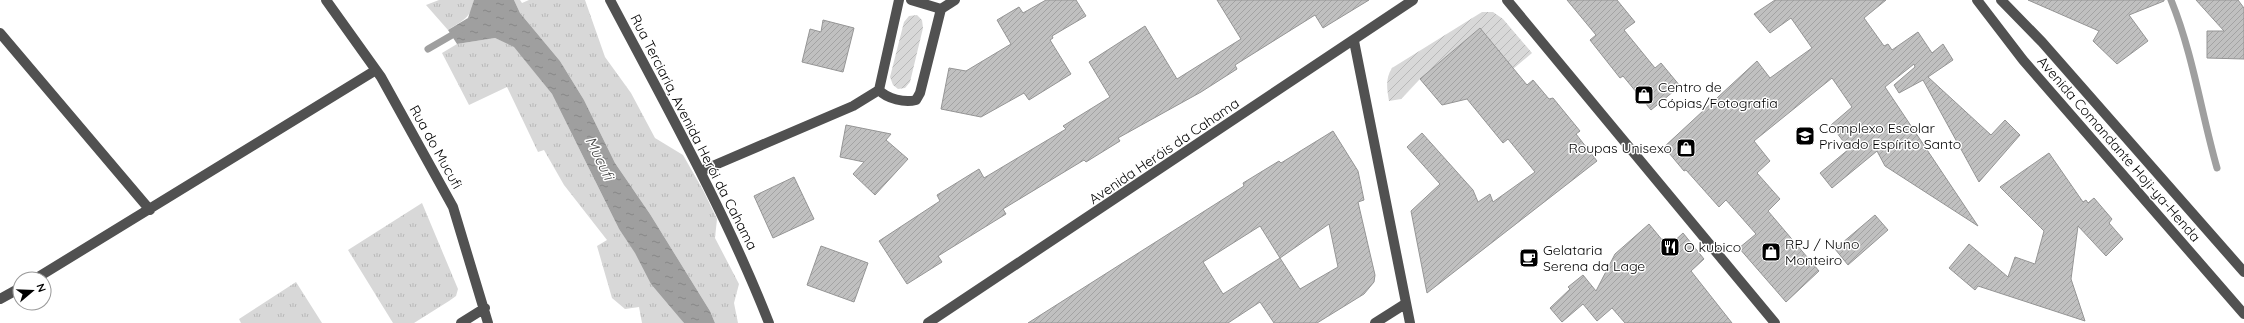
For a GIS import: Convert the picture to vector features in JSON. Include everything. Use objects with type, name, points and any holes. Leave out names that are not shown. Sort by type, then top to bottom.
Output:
[{"type":"street","name":"Rua do Mucufi","points":[[326,0],[376,70],[453,207],[485,308],[488,323]]},
{"type":"street","name":"Rua Terciaria, Avenida Herói da Cahama","points":[[610,0],[701,171],[749,271],[769,323]]},
{"type":"street","points":[[701,171],[853,106],[879,90],[899,0]]},
{"type":"street","points":[[911,0],[941,9]]},
{"type":"street","points":[[879,90],[884,95],[909,102],[916,100],[920,93],[941,9],[955,0]]},
{"type":"street","name":"Avenida Heróis da Cahama","points":[[928,323],[1354,41],[1413,0]]},
{"type":"street","points":[[1507,0],[1775,323]]},
{"type":"street","name":"Avenida Comandante Hoji-ya-Henda","points":[[1976,0],[2023,60],[2244,314]]},
{"type":"street","name":"Avenida Comandante Hoji-ya-Henda","points":[[2002,0],[2042,42],[2244,272]]},
{"type":"street","points":[[0,33],[150,210]]},
{"type":"street","points":[[1354,41],[1405,304],[1410,323]]},
{"type":"street","points":[[48,271],[376,70]]},
{"type":"street","points":[[0,299],[12,292]]},
{"type":"street","points":[[1375,323],[1405,304]]},
{"type":"street","points":[[461,323],[485,308]]},
{"type":"green space","points":[[439,0],[474,0],[471,11],[468,15],[448,30],[426,5]]},
{"type":"green space","points":[[514,0],[520,0],[522,3],[529,0],[585,0],[605,57],[631,93],[655,138],[683,155],[703,190],[717,219],[715,238],[739,284],[734,303],[738,323],[715,323],[710,311],[650,214],[615,163],[584,100],[560,61],[520,13]]},
{"type":"green space","points":[[1482,12],[1493,12],[1503,19],[1532,53],[1513,69],[1480,28],[1420,79],[1401,99],[1389,101],[1387,80],[1392,68]]},
{"type":"green space","points":[[917,15],[922,20],[923,28],[910,82],[905,88],[898,89],[893,85],[890,77],[904,22],[909,16]]},
{"type":"green space","points":[[495,38],[514,46],[552,94],[619,229],[684,323],[642,323],[639,307],[625,309],[612,298],[597,246],[607,240],[564,185],[544,150],[538,152],[507,87],[469,105],[442,53],[457,44]]},
{"type":"green space","points":[[422,203],[458,289],[456,296],[414,323],[393,323],[348,250]]},
{"type":"green space","points":[[296,282],[322,323],[241,323],[239,319]]},
{"type":"water","name":"Mucufi","points":[[474,0],[514,0],[520,13],[560,61],[584,100],[615,163],[650,214],[710,311],[715,323],[684,323],[651,284],[635,253],[619,229],[552,94],[514,47],[495,38],[457,44],[448,30],[468,18]]},
{"type":"building","points":[[1046,0],[1076,0],[1086,16],[1052,36],[1053,38],[1050,40],[1071,74],[1029,100],[1024,93],[981,117],[941,109],[949,68],[966,71],[1011,44],[997,20],[1019,7],[1023,13]]},
{"type":"building","points":[[1217,0],[1369,0],[1323,28],[1315,15],[1235,65],[1237,69],[1201,92],[1118,138],[1120,141],[1086,162],[1084,160],[1003,209],[1006,214],[938,256],[942,262],[907,284],[879,241],[940,201],[937,195],[979,169],[984,178],[1066,129],[1063,126],[1110,97],[1089,62],[1145,26],[1177,79],[1241,39]]},
{"type":"building","points":[[1567,0],[1617,0],[1635,22],[1624,30],[1655,68],[1661,63],[1680,86],[1651,110],[1623,76],[1620,78],[1590,40],[1596,35]]},
{"type":"building","points":[[1775,0],[1886,0],[1864,18],[1884,46],[1888,44],[1892,50],[1918,32],[1932,53],[1943,44],[1953,60],[1928,77],[1991,135],[2005,120],[2020,135],[1979,182],[1923,80],[1899,93],[1894,85],[1915,67],[1914,64],[1885,87],[1978,226],[1885,166],[1877,151],[1832,188],[1820,173],[1849,149],[1831,125],[1852,107],[1832,78],[1754,141],[1770,161],[1757,173],[1780,199],[1768,211],[1819,271],[1786,302],[1739,248],[1756,234],[1726,200],[1719,207],[1686,170],[1684,171],[1664,147],[1757,61],[1770,78],[1812,48],[1791,18],[1770,33],[1754,14]]},
{"type":"building","points":[[2028,0],[2164,1],[2129,15],[2148,41],[2117,64],[2093,41],[2099,31]]},
{"type":"building","points":[[2196,0],[2238,0],[2244,8],[2244,59],[2207,58],[2207,31],[2224,31]]},
{"type":"building","points":[[823,20],[854,28],[843,72],[802,62],[810,29],[821,32]]},
{"type":"building","points":[[1480,28],[1527,85],[1533,80],[1549,99],[1553,98],[1580,131],[1576,134],[1597,161],[1427,293],[1411,211],[1440,184],[1407,147],[1422,133],[1473,190],[1478,202],[1490,194],[1493,202],[1535,172],[1508,139],[1503,143],[1467,99],[1442,105],[1420,79]]},
{"type":"building","points":[[846,125],[891,134],[886,140],[908,159],[875,195],[853,174],[864,162],[840,157]]},
{"type":"building","points":[[1333,131],[1358,171],[1364,200],[1358,202],[1375,275],[1374,282],[1364,294],[1317,323],[1274,323],[1260,302],[1228,323],[1028,323],[1244,186],[1243,183],[1279,161],[1281,163]],"holes":[[[1329,224],[1338,267],[1300,289],[1280,258]],[[1260,226],[1280,258],[1223,294],[1203,262]]]},
{"type":"building","points":[[2049,153],[2083,202],[2086,200],[2088,203],[2094,198],[2112,219],[2109,223],[2123,239],[2106,256],[2078,226],[2071,279],[2085,321],[1978,286],[1975,290],[1949,268],[1969,244],[2008,277],[2015,257],[2035,264],[2044,231],[2000,187]]},
{"type":"building","points":[[794,177],[814,219],[773,238],[754,196]]},
{"type":"building","points":[[1875,215],[1888,230],[1848,265],[1835,249]]},
{"type":"building","points":[[1649,224],[1668,247],[1683,233],[1704,259],[1691,271],[1732,323],[1625,323],[1612,308],[1597,321],[1583,304],[1562,322],[1550,308],[1570,289],[1568,287],[1583,275],[1596,291],[1615,254]]},
{"type":"building","points":[[821,246],[868,263],[854,302],[807,285]]},
{"type":"waterway","points":[[2171,0],[2179,20],[2191,62],[2217,168]]},
{"type":"waterway","points":[[428,49],[459,31]]},
{"type":"place","name":"Centro de Cópias/Fotografia","points":[[1644,95]]},
{"type":"place","name":"Complexo Escolar Privado Espírito Santo","points":[[1805,136]]},
{"type":"place","name":"Roupas Unisexo","points":[[1686,148]]},
{"type":"place","name":"O kubico","points":[[1670,247]]},
{"type":"place","name":"RPJ / Nuno Monteiro","points":[[1771,252]]},
{"type":"place","name":"Gelataria Serena da Lage","points":[[1529,258]]}]
